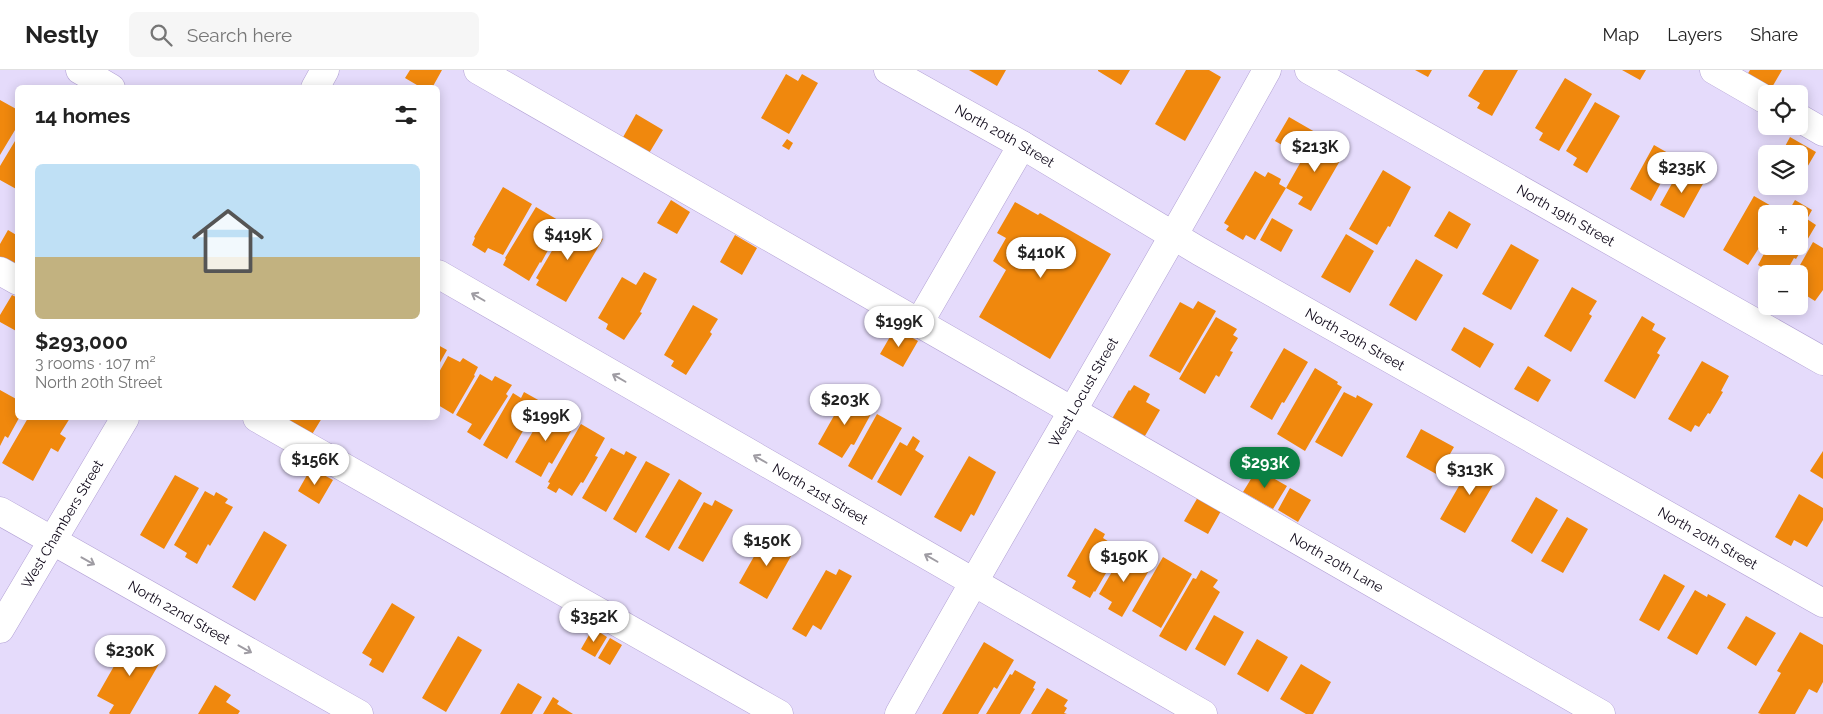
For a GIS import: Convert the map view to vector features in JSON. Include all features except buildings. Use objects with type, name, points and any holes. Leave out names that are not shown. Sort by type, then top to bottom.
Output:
[{"type":"street","points":[[80,70],[106,85]]},
{"type":"street","points":[[317,85],[325,70]]},
{"type":"street","name":"North 20th Lane","points":[[478,70],[1601,714]]},
{"type":"street","name":"North 20th Street","points":[[888,70],[1022,145],[1173,236],[1823,603]]},
{"type":"street","name":"West Locust Street","points":[[899,714],[1267,70]]},
{"type":"street","name":"North 19th Street","points":[[1309,70],[1823,361]]},
{"type":"street","points":[[1714,70],[1758,95]]},
{"type":"street","points":[[1808,123],[1823,132]]},
{"type":"street","points":[[919,323],[1022,145]]},
{"type":"street","points":[[0,271],[15,279]]},
{"type":"street","name":"North 21st Street","points":[[440,275],[1203,714]]},
{"type":"street","name":"West Chambers Street","points":[[0,629],[124,420]]},
{"type":"street","points":[[261,420],[779,714]]},
{"type":"street","name":"North 22nd Street","points":[[0,511],[359,714]]}]
